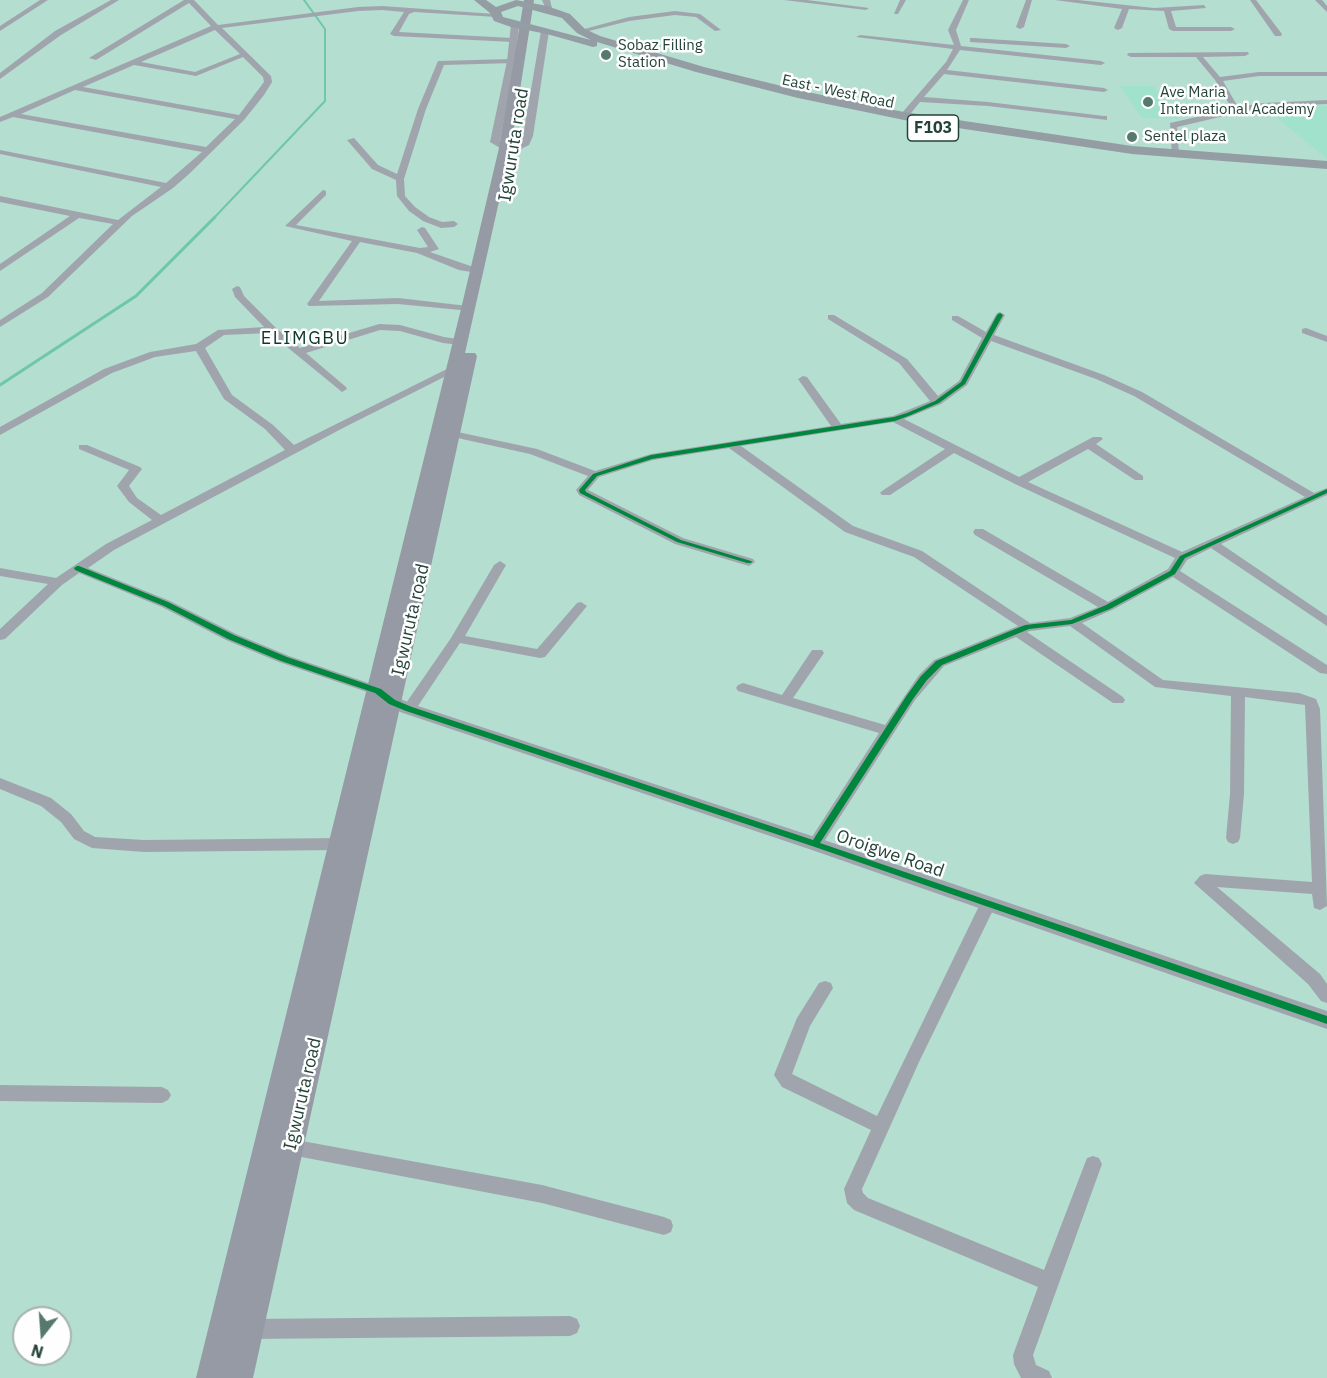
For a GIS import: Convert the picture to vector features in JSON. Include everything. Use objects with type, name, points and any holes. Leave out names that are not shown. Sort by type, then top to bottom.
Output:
[{"type":"main road","name":"East - West Road","points":[[478,0],[495,14],[515,25],[545,35],[576,30],[697,72],[812,104],[950,132],[1137,157],[1327,173]]},
{"type":"main road","points":[[503,0],[548,5],[576,30]]},
{"type":"main road","name":"Igwuruta road","points":[[238,1378],[453,434],[510,148],[520,46],[539,0]]},
{"type":"main road","points":[[495,14],[523,2]]},
{"type":"main road","points":[[520,46],[523,2]]},
{"type":"main road","name":"East - West Road","points":[[697,72],[904,116],[1027,136],[1175,154],[1327,165]]},
{"type":"main road","name":"Igwuruta road","points":[[211,1378],[341,844],[393,700],[453,370],[510,148]]},
{"type":"street","points":[[0,29],[45,0]]},
{"type":"street","points":[[0,77],[58,33],[116,0]]},
{"type":"street","points":[[0,324],[60,283],[119,223],[143,203],[170,186],[241,118],[261,93],[268,80],[190,0],[93,58]]},
{"type":"street","points":[[788,0],[866,8]]},
{"type":"street","points":[[896,13],[903,0]]},
{"type":"street","points":[[904,116],[941,71],[957,43],[952,28],[966,0]]},
{"type":"street","points":[[1020,27],[1029,0]]},
{"type":"street","points":[[1058,0],[1167,10],[1204,7]]},
{"type":"street","points":[[1253,0],[1278,34]]},
{"type":"street","points":[[1318,0],[1327,10]]},
{"type":"street","points":[[1118,28],[1126,7]]},
{"type":"street","points":[[0,120],[216,27],[358,9],[495,14]]},
{"type":"street","points":[[1167,10],[1173,28],[1231,29]]},
{"type":"street","points":[[412,11],[406,13],[394,34],[520,46]]},
{"type":"street","points":[[576,30],[629,19],[675,14],[698,15],[717,30]]},
{"type":"street","points":[[515,25],[520,46],[511,61],[495,142],[510,148],[525,143],[528,136],[545,35]]},
{"type":"street","points":[[860,37],[1066,46]]},
{"type":"street","points":[[957,43],[1101,63]]},
{"type":"street","points":[[135,63],[196,74],[245,54]]},
{"type":"street","points":[[1131,55],[1245,54]]},
{"type":"street","points":[[1199,56],[1218,79],[1236,110]]},
{"type":"street","points":[[454,224],[435,223],[412,209],[401,195],[400,179],[438,64],[511,61]]},
{"type":"street","points":[[941,71],[1104,90]]},
{"type":"street","points":[[1218,79],[1260,74],[1327,74]]},
{"type":"street","points":[[75,88],[241,118]]},
{"type":"street","points":[[917,99],[988,104],[1104,118]]},
{"type":"street","points":[[1175,154],[1173,125],[1263,105],[1327,102]]},
{"type":"street","points":[[13,115],[207,150]]},
{"type":"street","points":[[351,140],[375,167],[400,179]]},
{"type":"street","points":[[0,152],[170,186]]},
{"type":"street","points":[[323,193],[289,226],[419,251],[459,267],[477,270]]},
{"type":"street","points":[[0,208],[5,200],[119,223]]},
{"type":"street","points":[[0,268],[77,215]]},
{"type":"street","points":[[419,251],[434,249],[422,230]]},
{"type":"street","points":[[358,239],[312,304],[399,301],[468,309]]},
{"type":"street","points":[[237,289],[240,297],[272,330],[342,389]]},
{"type":"street","points":[[749,562],[679,542],[583,492],[583,487],[595,475],[651,457],[837,426],[895,419],[937,402],[963,383],[999,315]]},
{"type":"street","points":[[831,317],[903,361],[937,402]]},
{"type":"street","points":[[955,318],[986,336],[1100,377],[1138,394],[1313,497]]},
{"type":"street","points":[[299,352],[379,327],[400,328],[442,340],[460,342]]},
{"type":"street","points":[[0,432],[108,371],[154,354],[199,347],[222,332],[272,330]]},
{"type":"street","points":[[1306,331],[1327,339]]},
{"type":"street","points":[[199,347],[228,397],[269,427],[292,450]]},
{"type":"street","points":[[0,636],[58,582],[77,568],[159,519],[453,370]]},
{"type":"street","points":[[803,379],[837,426]]},
{"type":"street","points":[[895,419],[1019,482],[1182,557]]},
{"type":"street","points":[[453,434],[533,451],[595,475]]},
{"type":"street","points":[[1019,482],[1093,442],[1139,477]]},
{"type":"street","points":[[731,444],[849,529],[918,554],[1118,700]]},
{"type":"street","points":[[83,447],[136,468],[123,486],[133,500],[159,519]]},
{"type":"street","points":[[886,493],[953,449]]},
{"type":"street","points":[[815,844],[924,678],[939,663],[1022,629],[1072,622],[1108,607],[1173,572],[1182,557],[1327,491]]},
{"type":"street","points":[[979,532],[1108,607]]},
{"type":"street","points":[[1211,543],[1327,622]]},
{"type":"street","points":[[77,568],[166,604],[231,637],[393,700],[456,640],[500,565]]},
{"type":"street","points":[[0,572],[58,582]]},
{"type":"street","points":[[1173,572],[1325,670]]},
{"type":"street","points":[[456,640],[461,639],[540,654],[581,606]]},
{"type":"street","points":[[1072,622],[1156,682],[1299,698],[1311,702],[1319,896],[1205,880],[1202,883],[1314,979],[1327,996]]},
{"type":"street","points":[[785,700],[817,653]]},
{"type":"street","points":[[743,688],[888,731]]},
{"type":"street","points":[[1233,838],[1237,794],[1238,692]]},
{"type":"street","name":"Oroigwe Road","points":[[393,700],[1327,1020]]},
{"type":"street","points":[[0,783],[46,802],[66,818],[79,835],[92,842],[144,846],[341,844]]},
{"type":"street","points":[[988,904],[881,1126],[853,1189],[854,1197],[861,1204],[1050,1282]]},
{"type":"street","points":[[825,988],[804,1023],[783,1075],[788,1082],[881,1126]]},
{"type":"street","points":[[0,1093],[162,1095]]},
{"type":"street","points":[[291,1147],[542,1194],[664,1226]]},
{"type":"street","points":[[1042,1378],[1029,1372],[1024,1364],[1023,1355],[1093,1164]]},
{"type":"street","points":[[249,1329],[570,1326]]},
{"type":"shaded area","name":"Ave Maria International Academy","points":[[1120,86],[1153,86],[1180,119],[1142,118]]},
{"type":"shaded area","points":[[1327,106],[1327,159],[1266,108]]},
{"type":"waterway","points":[[213,219],[325,101],[325,29],[304,0]]},
{"type":"waterway","points":[[0,385],[136,296],[213,219]]},
{"type":"cycle path","points":[[749,562],[679,541],[583,493],[582,490],[595,475],[651,457],[895,419],[909,414],[937,402],[963,383],[1000,315]]},
{"type":"cycle path","points":[[815,844],[910,697],[939,663],[1028,627],[1072,622],[1108,607],[1173,572],[1182,557],[1327,491]]},
{"type":"cycle path","points":[[77,568],[166,604],[231,637],[284,659],[378,691],[392,702],[409,709],[815,844],[1327,1020]]},
{"type":"place","name":"Sobaz Filling Station","points":[[606,55]]},
{"type":"place","name":"Ave Maria International Academy","points":[[1148,102]]},
{"type":"place","name":"Sentel plaza","points":[[1132,137]]},
{"type":"district","name":"ELIMGBU","points":[[305,339]]}]
